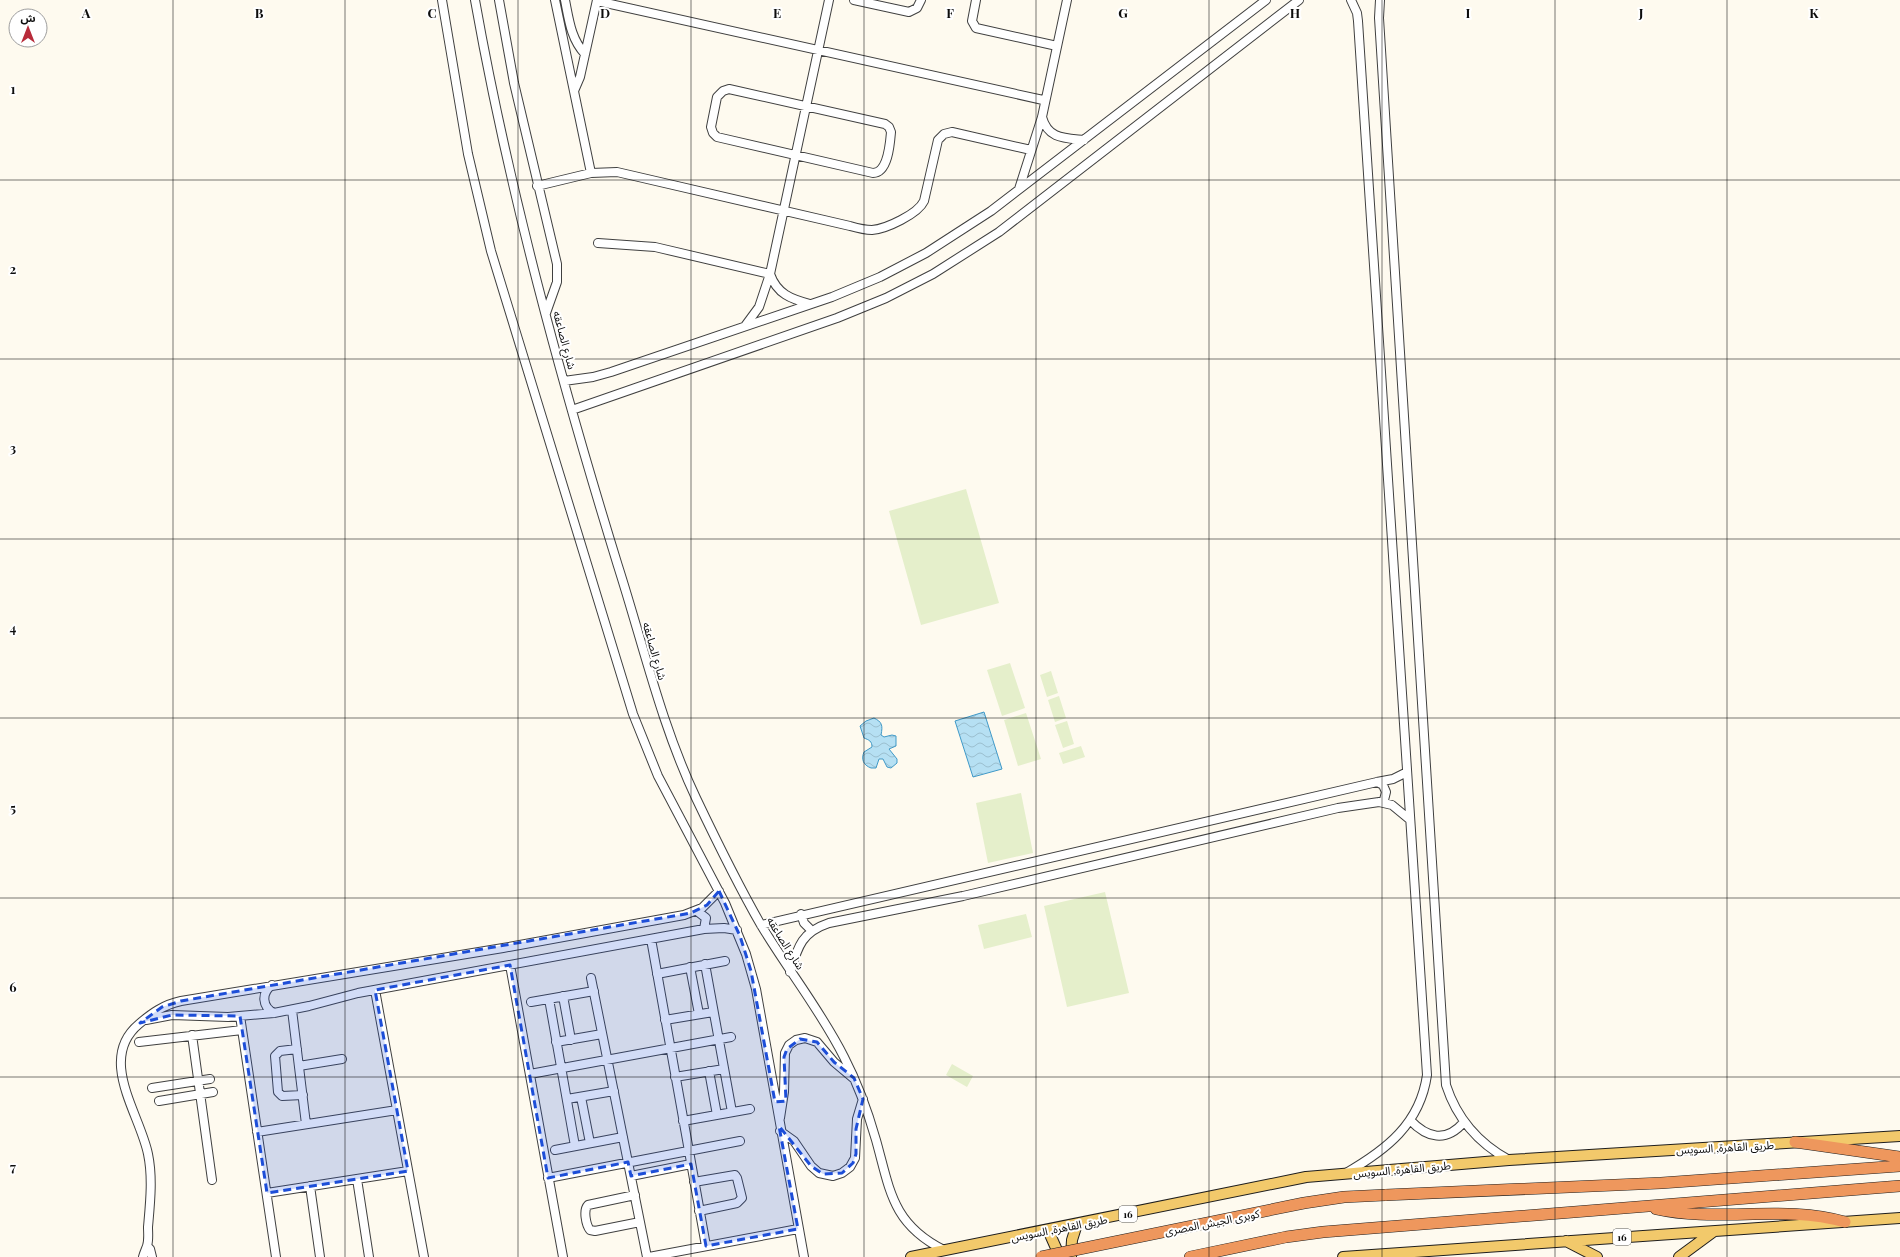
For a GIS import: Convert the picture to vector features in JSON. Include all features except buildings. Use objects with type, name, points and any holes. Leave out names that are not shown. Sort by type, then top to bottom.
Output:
[{"type":"highway","name":"16","points":[[1795,1142],[1900,1157]]},
{"type":"highway","name":"كوبرى الجيش المصرى","points":[[1041,1257],[1304,1203],[1344,1197],[1661,1184],[1900,1166]]},
{"type":"highway","name":"16","points":[[1190,1257],[1294,1236],[1361,1229],[1900,1186]]},
{"type":"highway","name":"16","points":[[1646,1206],[1667,1212],[1700,1215],[1807,1214],[1845,1222]]},
{"type":"main road","name":"طريق القاهرة, السويس","points":[[911,1257],[1288,1180],[1344,1173],[1509,1160],[1900,1136]]},
{"type":"main road","name":"16","points":[[1343,1257],[1564,1240],[1713,1232],[1900,1218]]},
{"type":"main road","points":[[1071,1257],[1072,1240],[1077,1224]]},
{"type":"main road","points":[[1048,1230],[1060,1257]]},
{"type":"main road","points":[[1678,1257],[1713,1232]]},
{"type":"main road","points":[[1564,1240],[1597,1257]]},
{"type":"street","points":[[442,0],[468,154],[491,251],[631,707],[658,776],[719,892],[737,930],[746,954],[756,990],[780,1131],[804,1257]]},
{"type":"street","name":"شارع الصاعقه","points":[[475,0],[500,126],[564,381],[653,684],[673,744],[696,798],[761,925],[790,972],[826,1025],[854,1078],[863,1099],[877,1142],[888,1188],[897,1208],[917,1233],[944,1250]]},
{"type":"street","points":[[499,0],[514,83],[537,186],[558,270],[556,287],[546,313]]},
{"type":"street","points":[[555,0],[591,173]]},
{"type":"street","points":[[565,0],[571,32],[577,44],[585,54]]},
{"type":"street","points":[[744,327],[759,307],[770,274],[829,0]]},
{"type":"street","points":[[854,0],[909,12],[917,8],[921,0]]},
{"type":"street","points":[[976,0],[972,20],[976,28],[1057,46]]},
{"type":"street","points":[[1019,189],[1042,117],[1067,0]]},
{"type":"street","points":[[564,381],[602,375],[811,304],[874,279],[926,253],[970,226],[1266,0]]},
{"type":"street","points":[[572,410],[837,318],[886,298],[933,274],[999,232],[1299,0]]},
{"type":"street","points":[[1344,1173],[1379,1152],[1398,1135],[1410,1120],[1424,1092],[1427,1075],[1409,819],[1358,21],[1357,13],[1351,0]]},
{"type":"street","points":[[1380,0],[1379,18],[1446,1085],[1453,1104],[1464,1122],[1479,1140],[1509,1160]]},
{"type":"street","points":[[574,91],[580,78],[597,1],[1043,100]]},
{"type":"street","points":[[726,90],[807,106],[887,125],[891,132],[885,165],[882,170],[873,173],[796,156],[720,138],[713,133],[711,124],[717,97],[720,92],[726,90]]},
{"type":"street","points":[[1042,117],[1047,129],[1055,136],[1084,140]]},
{"type":"street","points":[[537,186],[591,173],[608,172],[625,174],[865,230],[884,228],[916,211],[922,205],[938,140],[944,134],[952,132],[1031,150]]},
{"type":"street","points":[[598,243],[655,247],[770,274]]},
{"type":"street","points":[[770,274],[776,287],[781,292],[794,300],[811,304]]},
{"type":"street","points":[[761,925],[801,914],[1377,782],[1393,778],[1407,772]]},
{"type":"street","points":[[790,972],[799,946],[812,930],[829,923],[971,894],[1338,808],[1379,802],[1384,800],[1386,792],[1383,785],[1377,782]]},
{"type":"street","points":[[1379,802],[1392,805],[1409,819]]},
{"type":"street","points":[[143,1257],[147,1246],[150,1202],[148,1154],[124,1086],[121,1069],[123,1049],[127,1038],[140,1024],[156,1011],[174,1003],[272,985],[496,949],[678,916],[697,911],[711,901],[719,892]]},
{"type":"street","points":[[697,911],[706,918],[704,929]]},
{"type":"street","points":[[801,914],[804,923],[812,930]]},
{"type":"street","points":[[140,1024],[155,1017],[172,1015],[204,1017],[274,1013],[375,990],[704,929],[717,928],[737,930]]},
{"type":"street","points":[[651,939],[706,1246]]},
{"type":"street","points":[[657,974],[725,961]]},
{"type":"street","points":[[705,964],[732,1112]]},
{"type":"street","points":[[510,965],[562,1257]]},
{"type":"street","points":[[690,967],[699,1014]]},
{"type":"street","points":[[591,978],[648,1257],[798,1229]]},
{"type":"street","points":[[272,985],[266,991],[264,1000],[267,1008],[274,1013]]},
{"type":"street","points":[[375,990],[424,1257]]},
{"type":"street","points":[[531,1002],[594,990]]},
{"type":"street","points":[[563,996],[571,1040]]},
{"type":"street","points":[[549,999],[575,1146]]},
{"type":"street","points":[[292,1010],[306,1124]]},
{"type":"street","points":[[665,1020],[713,1012]]},
{"type":"street","points":[[240,1016],[276,1257]]},
{"type":"street","points":[[139,1042],[242,1030]]},
{"type":"street","points":[[556,1042],[602,1034]]},
{"type":"street","points":[[192,1035],[212,1180]]},
{"type":"street","points":[[530,1074],[730,1037]]},
{"type":"street","points":[[779,1122],[784,1092],[784,1057],[787,1049],[793,1042],[805,1038],[817,1042],[840,1068],[854,1078]]},
{"type":"street","points":[[297,1049],[280,1051],[275,1056],[278,1092],[282,1096],[303,1095]]},
{"type":"street","points":[[299,1066],[342,1059]]},
{"type":"street","points":[[675,1077],[724,1068]]},
{"type":"street","points":[[709,1071],[717,1115]]},
{"type":"street","points":[[152,1088],[210,1079]]},
{"type":"street","points":[[180,1084],[182,1098]]},
{"type":"street","points":[[567,1100],[614,1091]]},
{"type":"street","points":[[160,1101],[213,1092]]},
{"type":"street","points":[[581,1097],[590,1143]]},
{"type":"street","points":[[780,1131],[794,1142],[811,1166],[819,1173],[833,1176],[842,1173],[850,1167],[855,1158],[857,1119],[863,1099]]},
{"type":"street","points":[[683,1121],[750,1108]]},
{"type":"street","points":[[257,1132],[397,1110]]},
{"type":"street","points":[[1410,1120],[1424,1132],[1438,1136],[1453,1132],[1464,1122]]},
{"type":"street","points":[[555,1150],[623,1137]]},
{"type":"street","points":[[548,1178],[740,1141]]},
{"type":"street","points":[[631,1176],[691,1164]]},
{"type":"street","points":[[267,1193],[408,1171]]},
{"type":"street","points":[[694,1182],[735,1175],[742,1198],[737,1203],[699,1211]]},
{"type":"street","points":[[357,1179],[369,1257]]},
{"type":"street","points":[[310,1186],[320,1257]]},
{"type":"street","points":[[635,1195],[588,1205],[585,1209],[588,1227],[594,1231],[640,1222]]},
{"type":"street","points":[[147,1246],[150,1249],[152,1257]]},
{"type":"highlighted area","points":[[719,891],[740,936],[751,971],[775,1102],[786,1101],[784,1057],[787,1049],[800,1039],[817,1042],[834,1062],[854,1078],[863,1099],[856,1129],[856,1154],[853,1163],[842,1173],[823,1174],[811,1166],[779,1126],[798,1229],[706,1246],[691,1164],[631,1176],[628,1162],[548,1178],[510,965],[375,990],[408,1171],[267,1193],[240,1016],[172,1015],[140,1023],[162,1007],[181,1001],[691,913],[707,905]]},
{"type":"green space","points":[[966,489],[999,603],[921,625],[889,511]]},
{"type":"green space","points":[[1010,663],[1025,708],[1002,716],[987,670]]},
{"type":"green space","points":[[1051,671],[1058,693],[1047,697],[1040,675]]},
{"type":"green space","points":[[1059,696],[1066,718],[1055,722],[1048,700]]},
{"type":"green space","points":[[1026,713],[1041,759],[1018,766],[1004,720]]},
{"type":"green space","points":[[1067,721],[1074,744],[1063,748],[1055,725]]},
{"type":"green space","points":[[1081,746],[1085,757],[1063,764],[1059,753]]},
{"type":"green space","points":[[1021,793],[1033,853],[988,863],[976,803]]},
{"type":"green space","points":[[1105,892],[1129,993],[1067,1007],[1044,906]]},
{"type":"green space","points":[[1026,914],[1032,937],[984,949],[978,925]]},
{"type":"green space","points":[[952,1064],[973,1076],[967,1087],[946,1075]]},
{"type":"water","points":[[984,712],[1002,769],[973,777],[955,721]]},
{"type":"water","points":[[874,718],[881,724],[881,735],[884,737],[892,735],[896,736],[896,746],[889,749],[897,759],[897,763],[891,768],[887,767],[883,759],[879,759],[876,768],[868,767],[863,762],[864,752],[872,747],[872,745],[870,741],[864,738],[860,726],[866,721]]}]
